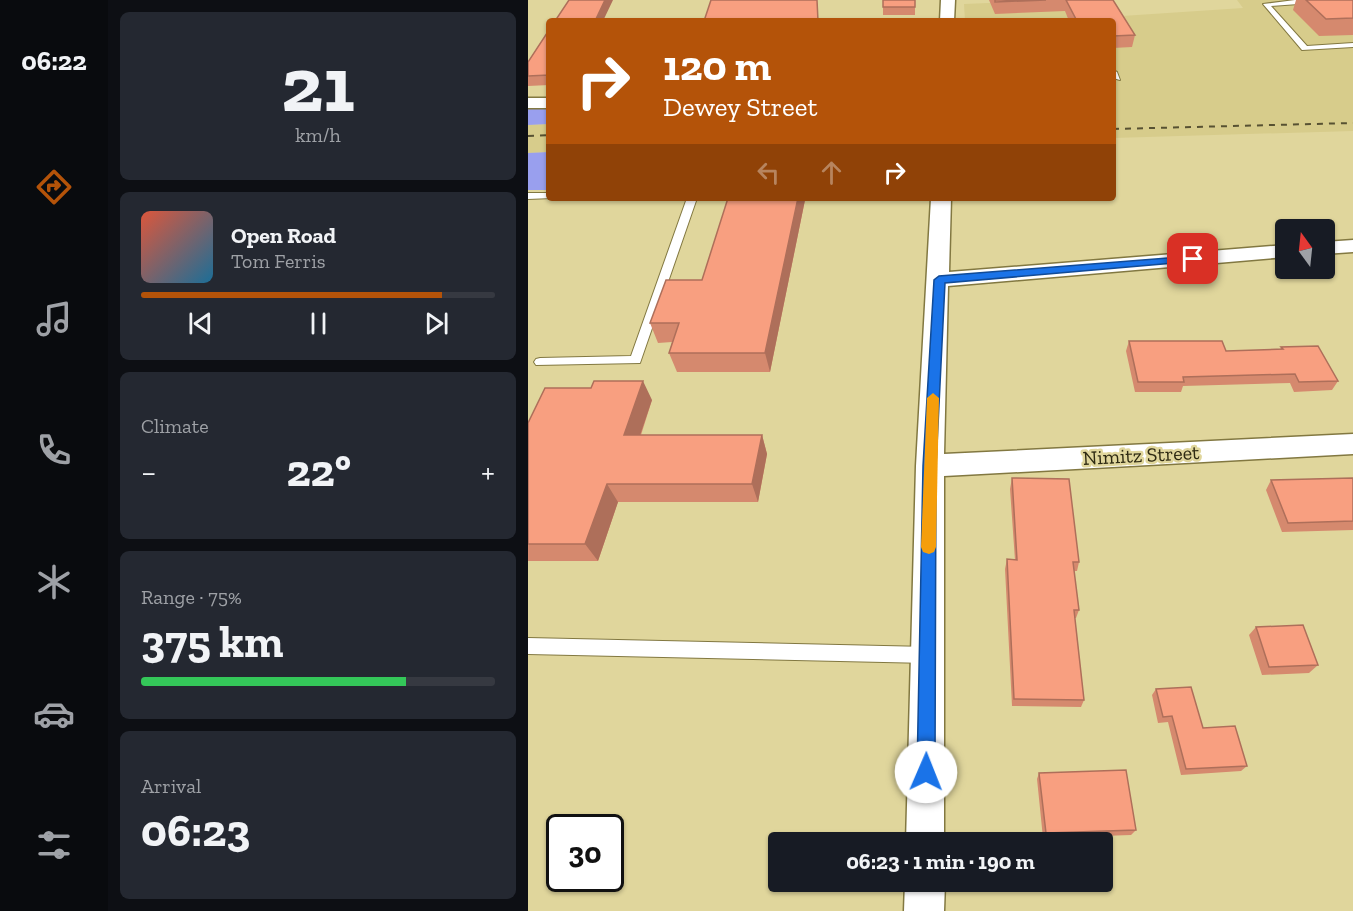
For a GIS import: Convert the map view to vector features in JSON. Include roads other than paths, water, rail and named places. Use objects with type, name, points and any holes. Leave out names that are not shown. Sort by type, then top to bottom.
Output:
[{"type":"street","points":[[947,18],[948,0]]},
{"type":"street","points":[[528,103],[546,103]]},
{"type":"street","points":[[925,832],[930,466],[941,201]]},
{"type":"street","points":[[1335,247],[1353,246]]},
{"type":"street","points":[[939,280],[1275,253]]},
{"type":"street","name":"Nimitz Street","points":[[930,466],[1353,444]]},
{"type":"street","points":[[924,911],[925,892]]},
{"type":"lane","points":[[1326,0],[1266,4],[1305,48],[1353,45]]},
{"type":"lane","points":[[528,196],[546,195]]},
{"type":"lane","points":[[540,362],[636,360],[691,201]]},
{"type":"lane","points":[[528,646],[928,655]]},
{"type":"railway","points":[[1116,129],[1353,123]]},
{"type":"railway","points":[[528,136],[546,135]]}]
